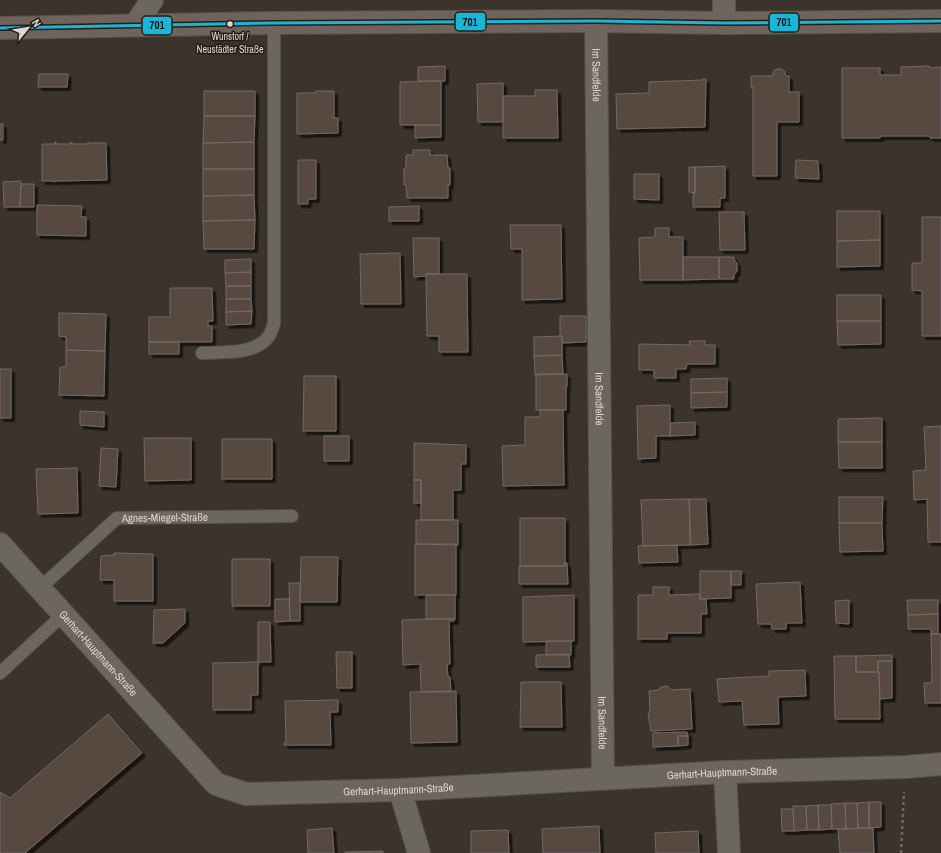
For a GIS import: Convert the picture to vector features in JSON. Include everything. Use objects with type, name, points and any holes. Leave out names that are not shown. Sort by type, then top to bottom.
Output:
[{"type":"main road","points":[[0,28],[274,23],[941,21]]},
{"type":"street","points":[[135,25],[152,0]]},
{"type":"street","points":[[724,0],[724,22]]},
{"type":"street","name":"Im Sandfelde","points":[[596,21],[604,778]]},
{"type":"street","name":"Gerhart-Hauptmann-Straße","points":[[0,544],[216,784],[246,794],[400,790],[725,772],[906,767],[941,764]]},
{"type":"street","points":[[725,772],[729,853]]},
{"type":"street","points":[[400,790],[419,853]]},
{"type":"lane","points":[[202,353],[249,350],[262,344],[270,335],[274,324],[274,23]]},
{"type":"lane","name":"Agnes-Miegel-Straße","points":[[40,588],[117,518],[292,516]]},
{"type":"lane","points":[[0,673],[63,615]]},
{"type":"path","points":[[901,853],[906,767]]},
{"type":"building","points":[[445,66],[445,81],[418,81],[418,67]]},
{"type":"building","points":[[929,66],[930,68],[941,67],[941,138],[930,138],[930,136],[881,136],[880,138],[842,138],[842,68],[880,68],[880,75],[901,75],[901,67]]},
{"type":"building","points":[[776,69],[782,69],[786,76],[789,76],[789,92],[799,92],[799,122],[777,122],[777,176],[753,176],[753,87],[751,88],[751,76],[773,76],[773,72]]},
{"type":"building","points":[[39,74],[68,74],[67,87],[38,87]]},
{"type":"building","points":[[706,79],[705,127],[617,129],[616,94],[649,93],[649,82]]},
{"type":"building","points":[[441,81],[441,125],[400,125],[400,82]]},
{"type":"building","points":[[503,83],[503,122],[478,122],[477,84]]},
{"type":"building","points":[[535,90],[557,90],[558,138],[503,138],[503,96],[535,96]]},
{"type":"building","points":[[204,91],[255,91],[255,116],[204,116]]},
{"type":"building","points":[[315,91],[334,91],[334,118],[338,118],[338,133],[297,134],[297,93],[315,93]]},
{"type":"building","points":[[204,116],[255,116],[254,142],[203,143]]},
{"type":"building","points":[[0,124],[3,124],[3,140],[0,140]]},
{"type":"building","points":[[415,125],[441,125],[441,137],[415,138]]},
{"type":"building","points":[[55,142],[56,144],[70,144],[71,142],[72,144],[88,144],[88,142],[106,143],[107,180],[42,181],[42,144],[55,144]]},
{"type":"building","points":[[254,142],[254,169],[203,169],[203,143]]},
{"type":"building","points":[[413,150],[430,150],[430,155],[447,155],[448,168],[450,168],[448,198],[407,198],[406,185],[404,185],[404,168],[406,168],[406,155],[413,155]]},
{"type":"building","points":[[298,160],[316,160],[316,199],[308,199],[308,204],[298,204]]},
{"type":"building","points":[[796,160],[818,161],[819,179],[795,178]]},
{"type":"building","points":[[725,166],[725,198],[720,198],[720,207],[693,207],[693,193],[695,193],[695,167]]},
{"type":"building","points":[[689,167],[695,167],[695,193],[689,192]]},
{"type":"building","points":[[203,169],[254,169],[254,195],[203,196]]},
{"type":"building","points":[[634,174],[659,174],[659,200],[634,199]]},
{"type":"building","points":[[21,181],[20,207],[4,207],[3,182]]},
{"type":"building","points":[[21,184],[34,184],[34,207],[20,207]]},
{"type":"building","points":[[254,195],[255,220],[203,221],[203,196]]},
{"type":"building","points":[[37,205],[82,206],[81,217],[86,217],[86,236],[37,235]]},
{"type":"building","points":[[419,206],[419,221],[389,221],[389,207]]},
{"type":"building","points":[[837,211],[880,211],[880,240],[837,241]]},
{"type":"building","points":[[719,212],[744,212],[745,250],[720,250]]},
{"type":"building","points":[[922,217],[941,217],[941,336],[922,336],[922,291],[912,290],[912,263],[922,263]]},
{"type":"building","points":[[255,220],[254,249],[204,249],[203,221]]},
{"type":"building","points":[[510,225],[561,225],[562,299],[522,300],[522,249],[511,249]]},
{"type":"building","points":[[655,228],[669,228],[669,237],[683,237],[683,280],[640,280],[639,238],[655,237]]},
{"type":"building","points":[[413,238],[439,238],[439,274],[426,274],[426,276],[414,277]]},
{"type":"building","points":[[880,240],[880,266],[837,267],[837,241]]},
{"type":"building","points":[[400,253],[401,304],[361,304],[360,254]]},
{"type":"building","points":[[683,257],[719,257],[719,279],[683,280]]},
{"type":"building","points":[[719,257],[734,257],[734,260],[737,263],[737,271],[734,275],[734,279],[719,279]]},
{"type":"building","points":[[251,259],[251,272],[225,273],[225,260]]},
{"type":"building","points":[[251,272],[251,286],[226,286],[225,273]]},
{"type":"building","points":[[426,274],[467,274],[468,352],[439,352],[439,336],[427,336]]},
{"type":"building","points":[[226,286],[251,286],[251,299],[226,299]]},
{"type":"building","points":[[170,288],[212,288],[213,321],[208,321],[208,326],[212,326],[212,342],[149,342],[149,317],[170,317]]},
{"type":"building","points":[[837,295],[881,295],[881,321],[837,321]]},
{"type":"building","points":[[226,299],[251,299],[252,311],[226,312]]},
{"type":"building","points":[[252,311],[251,324],[226,325],[226,312]]},
{"type":"building","points":[[59,313],[106,314],[105,351],[66,350],[66,337],[59,336]]},
{"type":"building","points":[[560,316],[586,316],[586,342],[562,343],[562,336],[560,337]]},
{"type":"building","points":[[837,321],[881,321],[881,344],[838,345]]},
{"type":"building","points":[[562,336],[562,355],[534,356],[534,337]]},
{"type":"building","points":[[689,341],[705,341],[705,345],[715,345],[715,364],[687,364],[686,369],[676,369],[676,378],[654,378],[654,370],[639,370],[639,344],[690,345]]},
{"type":"building","points":[[149,342],[179,342],[179,354],[149,354]]},
{"type":"building","points":[[66,350],[105,351],[104,396],[59,395],[60,367],[66,367]]},
{"type":"building","points":[[562,355],[563,374],[535,375],[534,356]]},
{"type":"building","points":[[0,369],[11,369],[11,418],[0,418]]},
{"type":"building","points":[[536,374],[567,374],[566,410],[536,410]]},
{"type":"building","points":[[304,376],[336,376],[336,431],[303,431]]},
{"type":"building","points":[[727,378],[727,392],[691,393],[691,379]]},
{"type":"building","points":[[727,392],[727,407],[691,408],[691,393]]},
{"type":"building","points":[[670,405],[670,436],[656,436],[656,458],[638,459],[637,406]]},
{"type":"building","points":[[540,410],[563,410],[564,485],[503,486],[502,446],[525,445],[525,417],[540,417]]},
{"type":"building","points":[[80,411],[104,412],[104,427],[80,425]]},
{"type":"building","points":[[882,418],[882,442],[838,442],[838,419]]},
{"type":"building","points":[[695,422],[695,435],[670,436],[671,423]]},
{"type":"building","points":[[941,426],[941,542],[928,542],[927,499],[914,500],[913,471],[926,470],[924,427]]},
{"type":"building","points":[[324,436],[349,436],[349,461],[324,461]]},
{"type":"building","points":[[144,438],[191,438],[191,480],[145,481]]},
{"type":"building","points":[[222,439],[272,439],[272,479],[222,479]]},
{"type":"building","points":[[838,442],[882,442],[882,468],[839,468]]},
{"type":"building","points":[[414,443],[466,445],[466,464],[461,464],[461,490],[453,490],[453,520],[421,520],[421,480],[414,480]]},
{"type":"building","points":[[101,448],[118,449],[116,487],[99,486]]},
{"type":"building","points":[[77,468],[78,513],[38,514],[36,469]]},
{"type":"building","points":[[414,480],[421,480],[421,503],[414,503]]},
{"type":"building","points":[[839,497],[883,497],[882,523],[839,523]]},
{"type":"building","points":[[689,499],[691,545],[643,546],[641,500]]},
{"type":"building","points":[[689,499],[706,499],[708,544],[690,545]]},
{"type":"building","points":[[520,518],[565,518],[565,566],[520,566]]},
{"type":"building","points":[[416,520],[458,520],[458,545],[416,544]]},
{"type":"building","points":[[839,523],[882,523],[883,551],[840,552]]},
{"type":"building","points":[[415,544],[456,544],[456,595],[415,595]]},
{"type":"building","points":[[677,545],[678,562],[639,563],[638,546]]},
{"type":"building","points":[[114,553],[153,554],[153,601],[114,601],[114,580],[100,580],[101,556],[114,555]]},
{"type":"building","points":[[301,557],[338,557],[337,602],[300,602]]},
{"type":"building","points":[[232,559],[270,559],[270,606],[232,606]]},
{"type":"building","points":[[565,563],[567,563],[568,584],[519,584],[519,566],[565,566]]},
{"type":"building","points":[[700,571],[731,571],[731,598],[700,599]]},
{"type":"building","points":[[731,571],[741,571],[741,585],[731,585]]},
{"type":"building","points":[[800,582],[802,623],[786,623],[786,629],[772,629],[771,624],[758,624],[756,584]]},
{"type":"building","points":[[289,583],[300,583],[300,621],[290,621]]},
{"type":"building","points":[[653,587],[669,587],[669,595],[700,594],[700,599],[706,599],[707,614],[701,614],[701,633],[667,633],[667,639],[638,639],[638,595],[653,595]]},
{"type":"building","points":[[426,595],[455,595],[455,619],[426,619]]},
{"type":"building","points":[[574,595],[574,641],[523,642],[523,597]]},
{"type":"building","points":[[275,599],[289,599],[290,621],[275,622]]},
{"type":"building","points":[[849,600],[849,624],[836,623],[835,601]]},
{"type":"building","points":[[907,600],[938,600],[938,614],[908,615]]},
{"type":"building","points":[[185,609],[185,623],[163,643],[153,643],[154,610]]},
{"type":"building","points":[[938,614],[938,634],[931,634],[931,629],[908,629],[908,615]]},
{"type":"building","points":[[455,619],[454,621],[449,621],[450,664],[447,664],[451,692],[421,692],[420,664],[403,665],[402,620]]},
{"type":"building","points":[[258,622],[270,622],[271,662],[258,662]]},
{"type":"building","points":[[931,634],[941,634],[941,703],[925,703],[924,683],[932,683]]},
{"type":"building","points":[[546,641],[571,641],[571,655],[546,655]]},
{"type":"building","points":[[336,652],[352,652],[352,688],[337,688]]},
{"type":"building","points":[[569,654],[570,667],[536,667],[536,655]]},
{"type":"building","points":[[892,655],[892,661],[878,661],[878,672],[856,672],[856,656]]},
{"type":"building","points":[[834,656],[856,656],[856,672],[879,672],[880,719],[835,719]]},
{"type":"building","points":[[878,661],[892,661],[892,698],[880,699]]},
{"type":"building","points":[[258,662],[258,695],[251,695],[251,710],[213,710],[213,663]]},
{"type":"building","points":[[805,670],[806,696],[778,697],[779,724],[744,725],[742,701],[719,702],[717,679],[769,676],[769,671]]},
{"type":"building","points":[[521,682],[561,682],[562,727],[520,727]]},
{"type":"building","points":[[667,686],[671,690],[690,689],[692,729],[651,731],[648,713],[650,711],[649,691],[658,690],[661,687]]},
{"type":"building","points":[[456,691],[457,742],[411,743],[410,692]]},
{"type":"building","points":[[338,700],[338,712],[330,712],[331,745],[284,745],[284,743],[286,743],[285,701]]},
{"type":"building","points":[[108,714],[142,753],[25,853],[0,853],[0,792],[10,798]]},
{"type":"building","points":[[687,732],[688,736],[678,736],[678,746],[653,747],[653,733]]},
{"type":"building","points":[[678,736],[688,736],[688,745],[678,746]]},
{"type":"building","points":[[869,802],[869,828],[858,828],[857,803]]},
{"type":"building","points":[[869,802],[881,802],[881,827],[869,828]]},
{"type":"building","points":[[845,803],[846,829],[832,829],[831,804]]},
{"type":"building","points":[[845,803],[857,803],[858,828],[846,829]]},
{"type":"building","points":[[818,805],[819,830],[807,830],[806,806]]},
{"type":"building","points":[[818,805],[831,805],[832,829],[819,830]]},
{"type":"building","points":[[793,806],[806,806],[807,830],[794,831]]},
{"type":"building","points":[[781,809],[793,809],[794,831],[782,831]]},
{"type":"building","points":[[599,826],[600,853],[543,853],[542,829]]},
{"type":"building","points":[[332,828],[334,853],[308,853],[307,830]]},
{"type":"building","points":[[873,828],[874,853],[840,853],[838,829]]},
{"type":"building","points":[[508,830],[509,853],[471,853],[471,831]]},
{"type":"building","points":[[698,831],[699,853],[656,853],[655,833]]},
{"type":"building","points":[[383,851],[383,853],[345,853],[345,852]]},
{"type":"transit line","name":"701","points":[[0,28],[274,23],[596,21],[724,23],[941,21]]},
{"type":"place","name":"Wunstorf / Neustädter Straße","points":[[230,24]]}]
